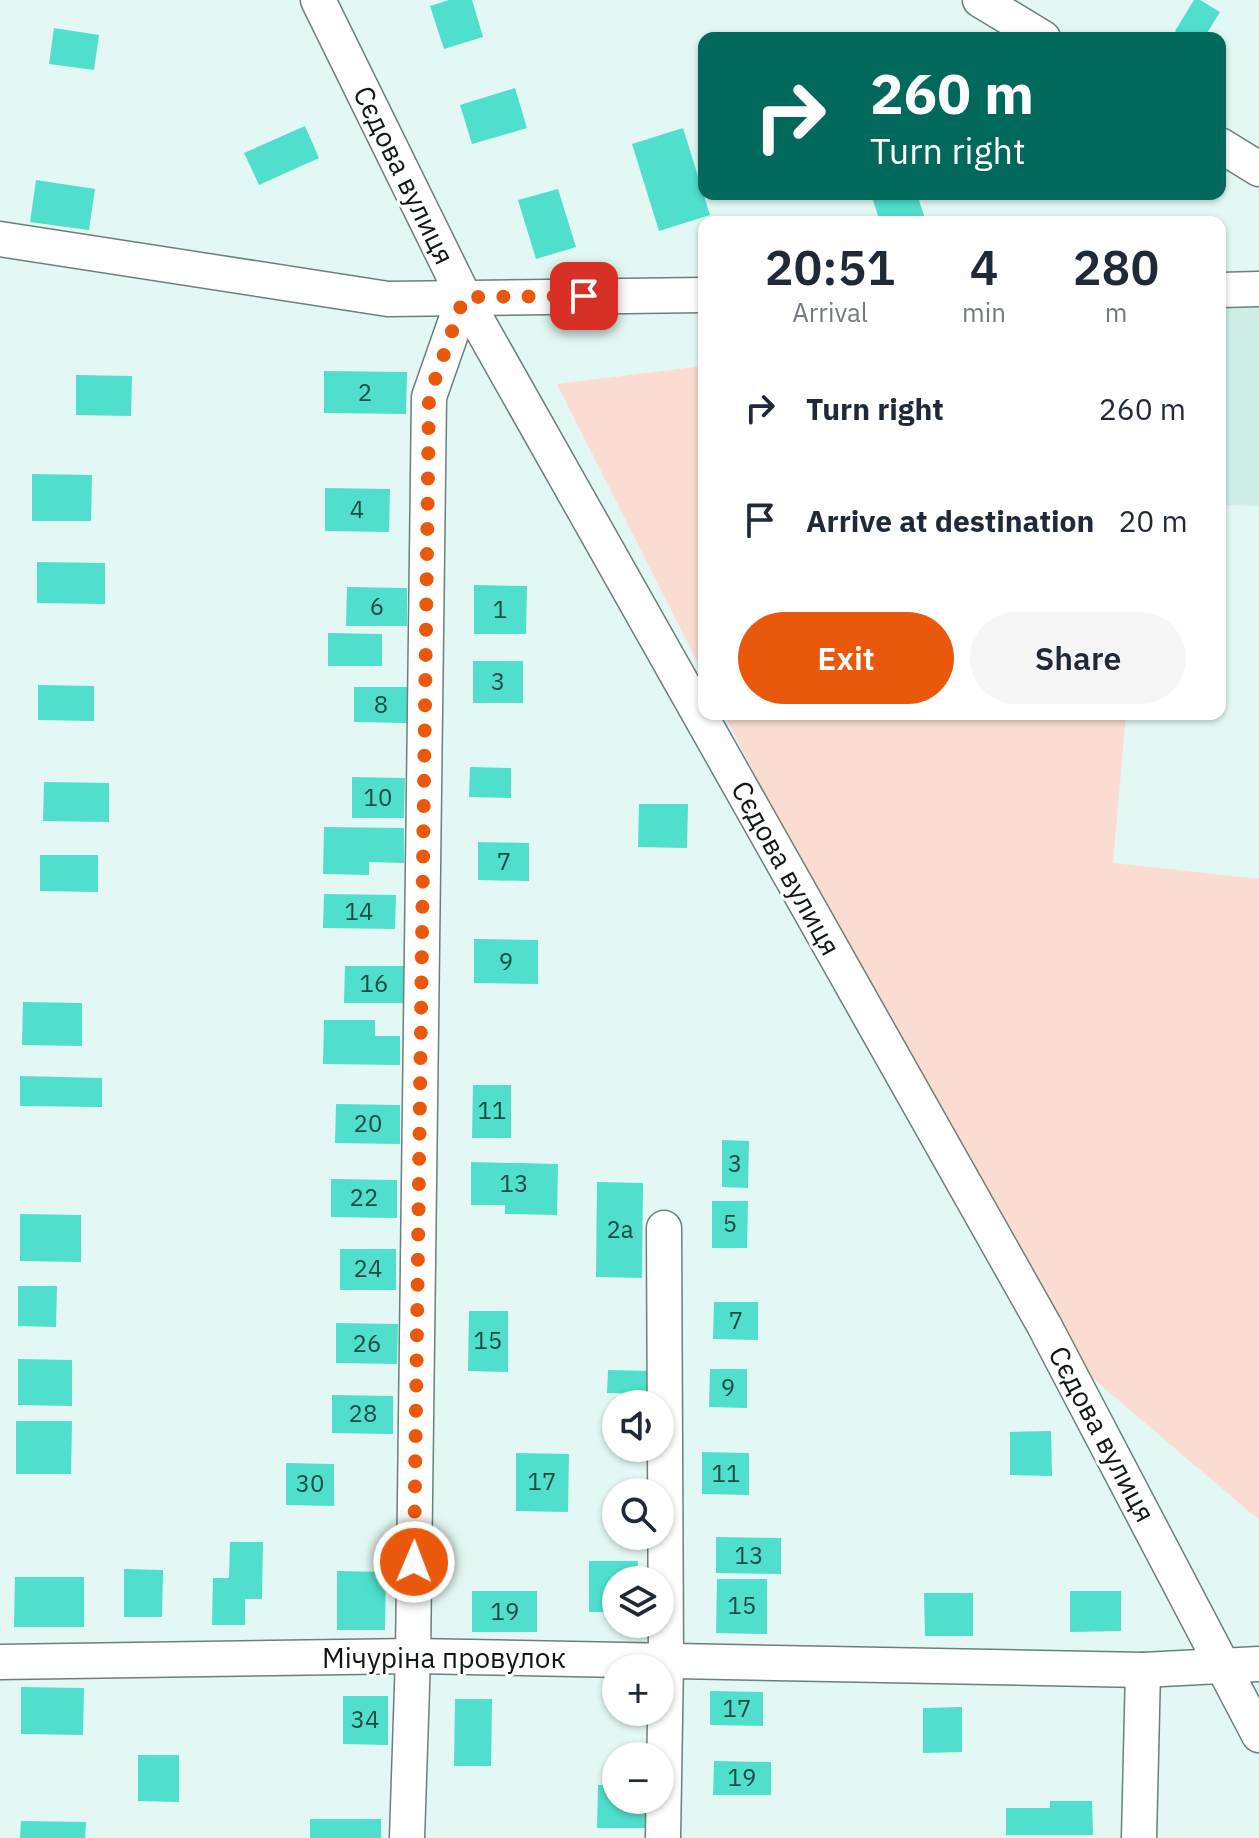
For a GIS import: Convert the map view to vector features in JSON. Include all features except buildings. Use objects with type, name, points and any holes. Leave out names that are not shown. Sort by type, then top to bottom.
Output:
[{"type":"street","name":"Сєдова вулиця","points":[[318,0],[464,297],[698,712]]},
{"type":"street","points":[[980,0],[1033,32]]},
{"type":"street","points":[[1226,149],[1259,169]]},
{"type":"street","points":[[0,239],[388,299],[698,295]]},
{"type":"street","points":[[1226,290],[1259,289]]},
{"type":"street","points":[[407,1838],[413,1656],[429,397],[464,297]]},
{"type":"street","name":"Сєдова вулиця","points":[[703,720],[1044,1325],[1259,1735]]},
{"type":"street","points":[[664,1228],[666,1654]]},
{"type":"street","name":"Мічуріна провулок","points":[[0,1662],[413,1656],[602,1660]]},
{"type":"street","name":"Мічуріна провулок","points":[[674,1661],[1143,1670],[1259,1664]]},
{"type":"street","points":[[1139,1838],[1143,1670]]},
{"type":"street","points":[[663,1838],[665,1726]]},
{"type":"shaded area","points":[[1259,300],[1259,506],[1226,505],[1226,305]]},
{"type":"shaded area","points":[[698,367],[698,663],[557,384]]},
{"type":"shaded area","points":[[727,720],[1125,720],[1113,863],[1259,879],[1259,1520],[1036,1330]]},
{"type":"route","points":[[414,1562],[429,397],[464,297],[584,296]]}]
